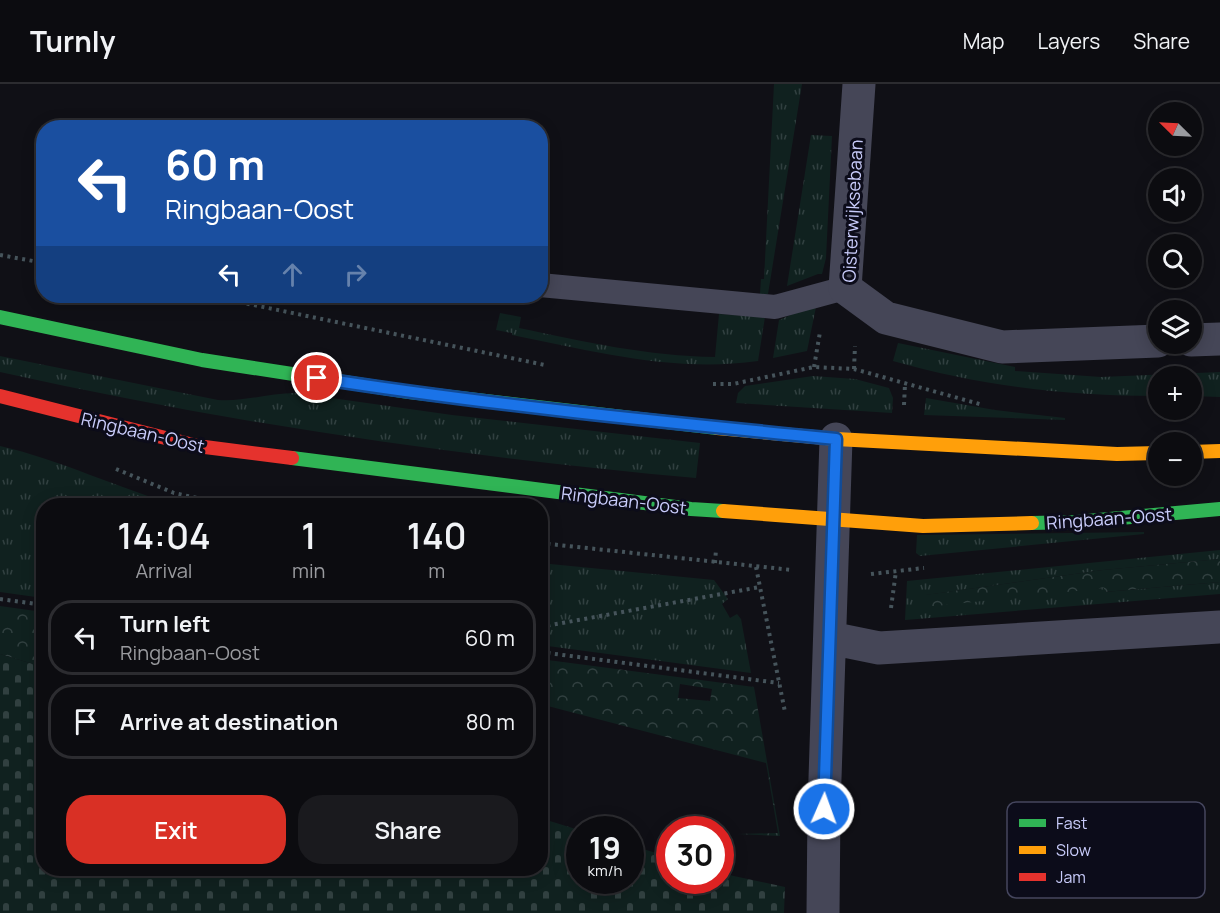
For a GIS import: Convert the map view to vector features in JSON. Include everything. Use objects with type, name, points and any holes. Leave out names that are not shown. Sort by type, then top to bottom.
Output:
[{"type":"main road","points":[[0,317],[202,360],[409,392],[728,429],[836,439],[1118,454],[1148,453]]},
{"type":"main road","name":"Ringbaan-Oost","points":[[0,396],[197,446],[691,509],[923,526],[1076,522],[1220,509]]},
{"type":"main road","points":[[1202,452],[1220,451]]},
{"type":"street","name":"Oisterwijksebaan","points":[[859,84],[845,288],[886,318],[1002,347],[1148,341]]},
{"type":"street","points":[[1202,340],[1220,339]]},
{"type":"street","points":[[824,913],[824,809],[836,439]]},
{"type":"street","points":[[830,638],[879,648],[1220,627]]},
{"type":"lane","points":[[548,286],[775,307],[845,288]]},
{"type":"path","points":[[0,255],[36,262]]},
{"type":"path","points":[[244,303],[548,365]]},
{"type":"path","points":[[712,384],[733,384],[814,367],[854,369],[983,405]]},
{"type":"path","points":[[902,443],[905,384]]},
{"type":"path","points":[[879,648],[890,616],[899,524]]},
{"type":"path","points":[[548,544],[715,563]]},
{"type":"path","points":[[756,567],[786,717]]},
{"type":"path","points":[[548,626],[760,587]]},
{"type":"path","points":[[0,599],[36,603]]},
{"type":"path","points":[[548,653],[779,683]]},
{"type":"green space","points":[[774,84],[802,84],[768,294],[760,294],[761,279],[764,279]]},
{"type":"green space","points":[[811,135],[832,136],[826,258],[822,274],[787,286]]},
{"type":"green space","points":[[812,306],[816,307],[807,351],[773,358],[779,320]]},
{"type":"green space","points":[[500,313],[521,317],[519,328],[641,351],[715,357],[719,314],[765,317],[758,361],[696,364],[634,358],[512,335],[512,333],[496,330]]},
{"type":"green space","points":[[898,343],[1015,367],[1015,371],[1101,377],[1148,375],[1148,396],[1058,392],[1024,388],[958,377],[893,361]]},
{"type":"green space","points":[[0,356],[218,400],[296,393],[452,415],[700,443],[696,478],[433,449],[172,407],[0,372]]},
{"type":"green space","points":[[1220,372],[1220,397],[1202,396],[1202,373]]},
{"type":"green space","points":[[813,376],[855,379],[889,388],[893,398],[892,413],[736,403],[738,393],[745,386]]},
{"type":"green space","points":[[926,398],[995,410],[1065,418],[1065,420],[924,415]]},
{"type":"green space","points":[[0,446],[45,459],[155,498],[36,498],[36,597],[0,592]]},
{"type":"green space","points":[[1144,532],[1144,534],[920,556],[916,553],[917,535]]},
{"type":"green space","points":[[1220,550],[1220,559],[1103,570],[926,595],[1104,588],[1105,592],[1220,582],[1220,594],[905,620],[907,581]]},
{"type":"green space","points":[[1220,559],[1220,582],[1104,592],[1104,588],[926,607],[925,595],[1103,570]]},
{"type":"green space","points":[[548,564],[714,580],[728,599],[722,604],[730,618],[737,614],[741,619],[751,673],[548,646]]},
{"type":"green space","points":[[0,606],[36,611],[36,665],[0,654]]},
{"type":"green space","points":[[0,654],[36,665],[36,876],[548,876],[548,820],[566,826],[566,894],[644,894],[644,849],[656,853],[656,894],[734,894],[734,876],[785,887],[784,913],[0,913]]},
{"type":"green space","points":[[548,660],[754,687],[780,836],[738,834],[778,833],[766,763],[548,706]],"holes":[[[680,684],[712,689],[710,701],[678,698]]]},
{"type":"traffic: fast","points":[[0,317],[202,360],[409,392],[717,428]]},
{"type":"traffic: fast","points":[[292,458],[691,509],[723,511]]},
{"type":"traffic: fast","points":[[1032,523],[1076,522],[1220,509]]},
{"type":"traffic: slow","points":[[717,428],[836,439],[1117,454],[1148,453]]},
{"type":"traffic: slow","points":[[1202,452],[1220,451]]},
{"type":"traffic: slow","points":[[723,511],[923,526],[1032,523]]},
{"type":"traffic: jam","points":[[0,396],[197,446],[292,458]]},
{"type":"route","points":[[317,378],[409,392],[728,429],[836,439],[824,809]]}]
